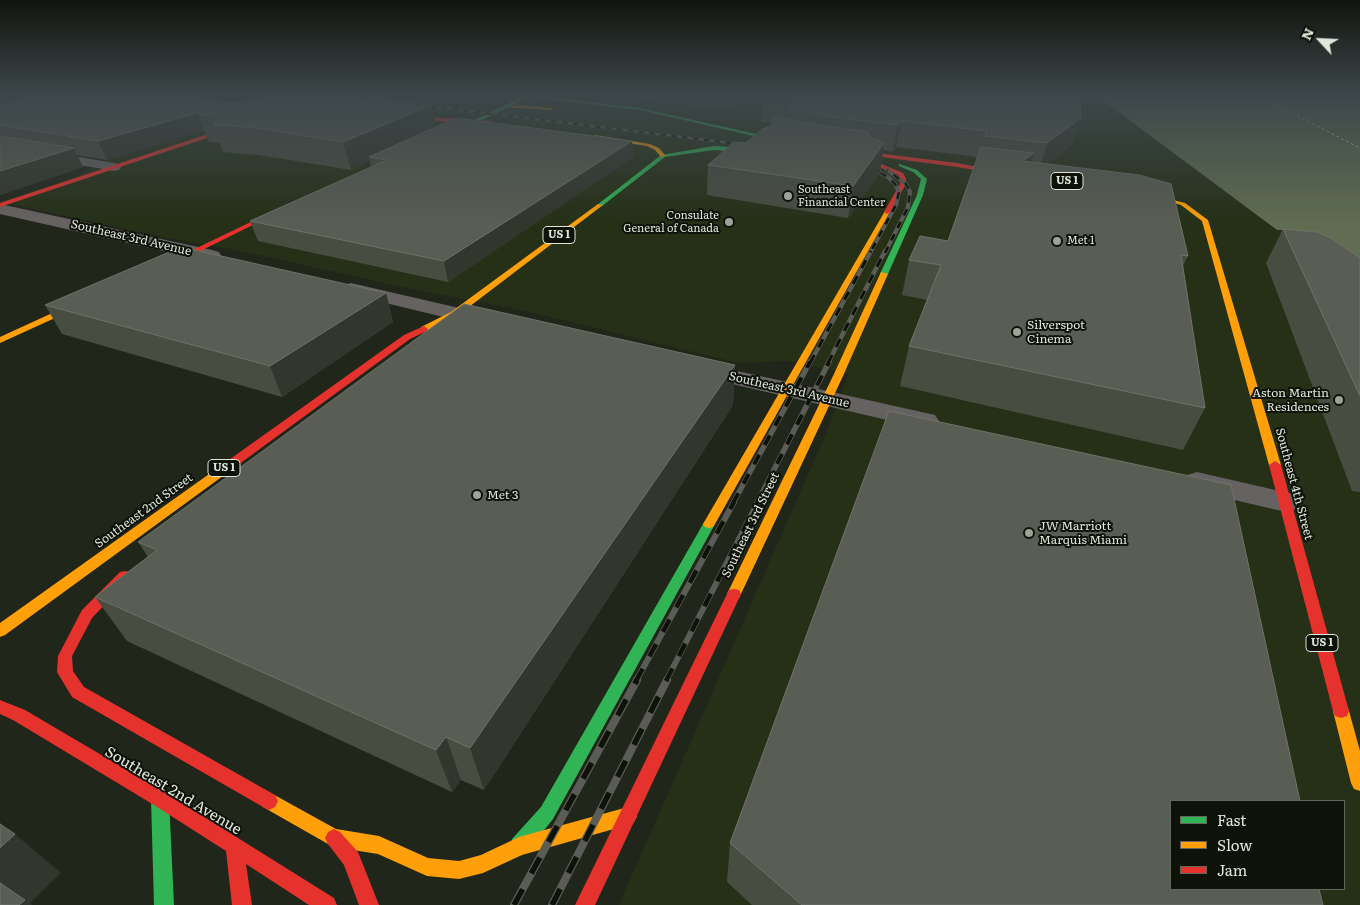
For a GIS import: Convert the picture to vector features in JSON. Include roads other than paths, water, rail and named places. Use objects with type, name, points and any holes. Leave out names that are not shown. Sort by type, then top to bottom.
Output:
[{"type":"main road","points":[[0,205],[200,138]]},
{"type":"main road","points":[[601,138],[648,145],[657,149],[663,156],[714,148],[787,153]]},
{"type":"main road","points":[[772,138],[803,145]]},
{"type":"main road","points":[[852,152],[901,165]]},
{"type":"main road","points":[[982,170],[962,172],[872,162],[836,154],[852,152],[957,165],[1022,176]]},
{"type":"main road","name":"Southeast 2nd Street","points":[[0,632],[406,338],[454,314],[663,156]]},
{"type":"main road","points":[[519,846],[547,813],[902,184],[903,176],[898,172],[872,162]]},
{"type":"main road","name":"Southeast 3rd Street","points":[[585,905],[827,398],[924,185],[924,179],[921,176],[901,165]]},
{"type":"main road","name":"Southeast 4th Street","points":[[1129,190],[1152,194],[1183,204],[1205,220],[1286,502],[1360,783]]},
{"type":"main road","points":[[146,274],[293,204]]},
{"type":"main road","points":[[0,340],[93,298]]},
{"type":"main road","name":"Southeast 2nd Street","points":[[437,337],[454,314]]},
{"type":"main road","points":[[132,571],[111,588],[87,614],[76,631],[65,656],[64,672],[78,692],[334,838],[379,846],[427,867],[459,870],[483,864],[519,846],[628,816]]},
{"type":"main road","name":"Southeast 2nd Avenue","points":[[0,707],[19,715],[160,800],[327,905]]},
{"type":"main road","points":[[160,800],[164,905]]},
{"type":"main road","points":[[334,838],[352,860],[369,905]]},
{"type":"main road","points":[[234,845],[242,905]]},
{"type":"street","points":[[0,147],[114,167]]},
{"type":"street","name":"Southeast 3rd Avenue","points":[[0,209],[226,260]]},
{"type":"street","points":[[328,284],[499,324]]},
{"type":"street","name":"Southeast 3rd Avenue","points":[[674,364],[950,426]]},
{"type":"street","points":[[1176,477],[1286,502]]},
{"type":"railway","points":[[692,138],[747,145]]},
{"type":"railway","points":[[868,166],[888,177],[895,184],[899,192],[896,205],[870,253]]},
{"type":"railway","points":[[885,253],[908,207],[910,192],[906,184],[887,170]]},
{"type":"railway","points":[[810,363],[871,251]]},
{"type":"railway","points":[[828,363],[885,251]]},
{"type":"railway","points":[[733,503],[810,362]]},
{"type":"railway","points":[[757,503],[829,362]]},
{"type":"railway","points":[[636,681],[734,502]]},
{"type":"railway","points":[[666,681],[758,502]]},
{"type":"railway","points":[[514,905],[637,680]]},
{"type":"railway","points":[[552,905],[667,680]]},
{"type":"place","name":"Southeast Financial Center","points":[[788,196]]},
{"type":"place","name":"Consulate General of Canada","points":[[729,222]]},
{"type":"place","name":"Met 1","points":[[1057,241]]},
{"type":"place","name":"Silverspot Cinema","points":[[1017,332]]},
{"type":"place","name":"Aston Martin Residences","points":[[1339,400]]},
{"type":"place","name":"Met 3","points":[[477,495]]},
{"type":"place","name":"JW Marriott Marquis Miami","points":[[1029,533]]}]
